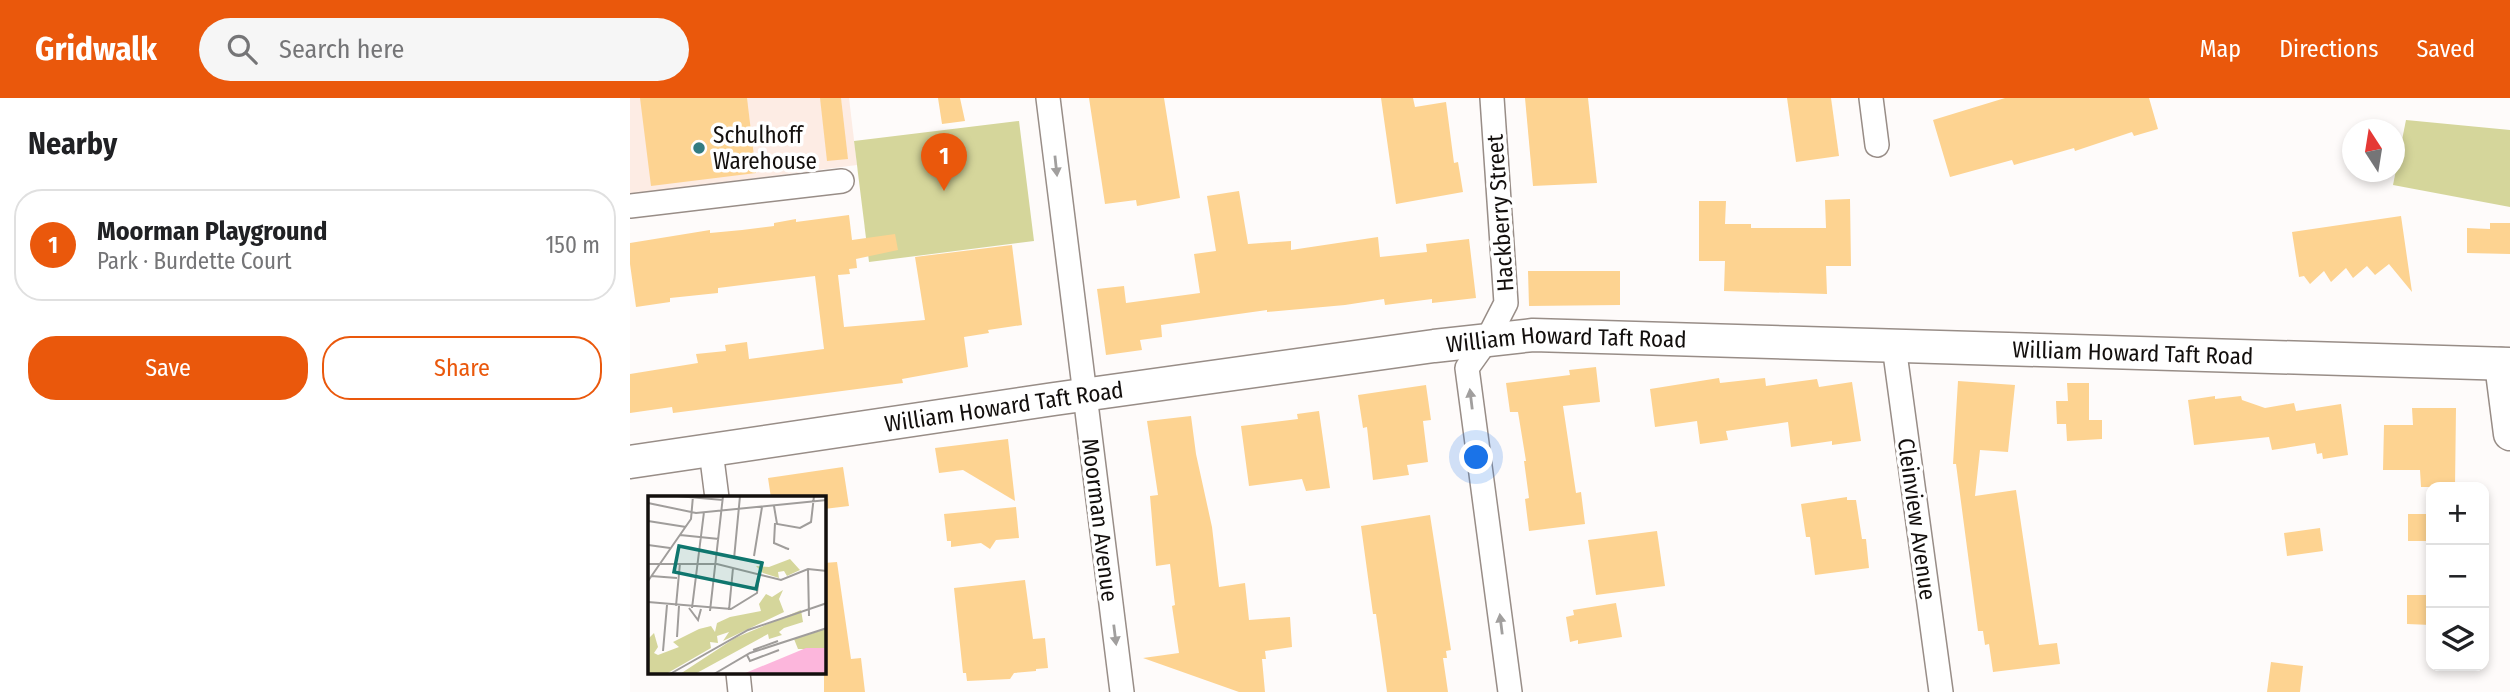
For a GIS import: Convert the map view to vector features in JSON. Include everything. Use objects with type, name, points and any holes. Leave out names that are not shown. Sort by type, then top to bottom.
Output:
[{"type":"street","name":"Moorman Avenue","points":[[1048,98],[1122,692]]},
{"type":"street","name":"Hackberry Street","points":[[1492,98],[1506,303],[1487,340],[1467,368],[1510,692]]},
{"type":"street","points":[[1871,98],[1877,145]]},
{"type":"street","points":[[630,206],[842,181]]},
{"type":"street","name":"William Howard Taft Road","points":[[630,462],[1533,335],[2506,364]]},
{"type":"street","name":"Cleinview Avenue","points":[[1894,346],[1941,692]]},
{"type":"street","points":[[2506,364],[2510,434]]},
{"type":"street","points":[[711,451],[717,496]]},
{"type":"street","points":[[737,674],[740,692]]},
{"type":"shaded area","points":[[630,98],[849,98],[857,165],[630,194]]},
{"type":"green space","points":[[2406,120],[2510,130],[2510,207],[2393,185],[2394,182],[2405,182]]},
{"type":"green space","points":[[1019,121],[1034,241],[869,262],[854,141]]},
{"type":"building","name":"Schulhoff Warehouse","points":[[640,98],[747,98],[756,173],[651,186]]},
{"type":"building","points":[[820,98],[841,98],[848,159],[827,161]]},
{"type":"building","points":[[938,98],[960,98],[965,121],[942,124]]},
{"type":"building","points":[[1089,98],[1164,98],[1180,198],[1137,206],[1136,200],[1105,204]]},
{"type":"building","points":[[1381,98],[1413,98],[1415,107],[1446,102],[1454,163],[1458,162],[1463,192],[1396,204]]},
{"type":"building","points":[[1525,98],[1588,98],[1597,183],[1533,186]]},
{"type":"building","points":[[1787,98],[1831,98],[1839,156],[1796,162]]},
{"type":"building","points":[[2005,98],[2149,98],[2158,129],[2134,136],[2132,132],[2075,151],[2074,148],[2014,165],[2012,160],[1950,177],[1933,120]]},
{"type":"building","points":[[1239,191],[1248,244],[1291,241],[1291,250],[1378,237],[1380,257],[1427,252],[1426,244],[1469,239],[1476,298],[1432,303],[1432,299],[1385,305],[1384,299],[1345,305],[1267,310],[1161,325],[1162,337],[1140,340],[1142,350],[1106,355],[1097,289],[1124,286],[1126,303],[1200,293],[1194,254],[1216,251],[1207,196]]},
{"type":"building","points":[[1850,199],[1851,266],[1826,266],[1827,294],[1724,291],[1725,261],[1699,261],[1699,201],[1726,201],[1725,224],[1751,224],[1751,228],[1826,228],[1825,200]]},
{"type":"building","points":[[849,215],[852,240],[895,234],[898,250],[856,259],[857,268],[849,269],[850,274],[838,275],[844,327],[925,320],[915,257],[1012,245],[1022,325],[964,337],[968,367],[902,379],[903,383],[673,413],[672,407],[630,413],[630,374],[698,363],[696,354],[726,351],[725,345],[747,342],[749,359],[824,349],[815,276],[718,288],[718,293],[670,298],[670,302],[636,307],[630,243],[710,230],[710,233],[774,226],[774,223],[796,219],[796,222]]},
{"type":"building","points":[[2401,216],[2412,292],[2389,264],[2375,275],[2367,266],[2353,278],[2346,268],[2331,282],[2324,271],[2310,284],[2304,276],[2299,277],[2292,232]]},
{"type":"building","points":[[2490,223],[2510,223],[2510,254],[2467,253],[2467,228],[2490,229]]},
{"type":"building","points":[[1528,271],[1620,271],[1620,305],[1529,306]]},
{"type":"building","points":[[1596,367],[1600,402],[1563,406],[1576,493],[1581,492],[1585,524],[1529,531],[1525,499],[1529,498],[1526,461],[1518,412],[1510,412],[1506,383],[1570,375],[1569,370]]},
{"type":"building","points":[[1719,378],[1720,383],[1765,378],[1766,386],[1817,379],[1819,387],[1852,382],[1861,441],[1832,445],[1832,441],[1791,447],[1788,422],[1726,431],[1728,440],[1700,444],[1697,421],[1655,427],[1650,389]]},
{"type":"building","points":[[1958,381],[2015,385],[2008,452],[1980,450],[1975,496],[2016,490],[2039,645],[2057,643],[2060,664],[1993,672],[1989,644],[1985,645],[1983,631],[1978,631],[1956,464],[1953,464]]},
{"type":"building","points":[[2067,383],[2089,383],[2089,420],[2102,420],[2102,439],[2067,441],[2066,424],[2057,424],[2056,401],[2068,401]]},
{"type":"building","points":[[1426,385],[1431,420],[1423,421],[1428,462],[1407,465],[1409,475],[1373,480],[1367,427],[1363,428],[1358,395]]},
{"type":"building","points":[[2215,396],[2215,399],[2241,396],[2242,400],[2265,408],[2294,403],[2296,411],[2341,404],[2348,455],[2323,459],[2322,453],[2317,454],[2315,443],[2272,450],[2269,437],[2194,445],[2188,400]]},
{"type":"building","points":[[2412,408],[2456,408],[2455,482],[2426,482],[2426,487],[2421,487],[2420,470],[2383,470],[2384,425],[2413,425]]},
{"type":"building","points":[[1319,411],[1330,488],[1306,491],[1302,479],[1249,486],[1241,426],[1298,419],[1297,414]]},
{"type":"building","points":[[1191,416],[1196,454],[1212,527],[1219,587],[1245,583],[1249,620],[1290,617],[1292,647],[1265,651],[1266,659],[1262,659],[1265,692],[1239,692],[1143,658],[1179,653],[1172,606],[1175,605],[1170,564],[1156,566],[1150,496],[1158,495],[1147,421]]},
{"type":"building","points":[[1008,439],[1015,501],[963,470],[939,473],[935,448]]},
{"type":"building","points":[[843,467],[849,506],[826,509],[826,496],[771,496],[768,478]]},
{"type":"building","points":[[1847,497],[1847,500],[1856,500],[1862,539],[1866,539],[1869,568],[1815,575],[1810,537],[1806,537],[1801,504]]},
{"type":"building","points":[[1016,507],[1019,538],[996,540],[990,549],[981,543],[951,547],[951,541],[947,541],[944,514]]},
{"type":"building","points":[[2408,514],[2426,514],[2426,541],[2408,541]]},
{"type":"building","points":[[1430,515],[1451,650],[1446,651],[1447,658],[1443,658],[1448,692],[1387,692],[1361,526]]},
{"type":"building","points":[[2320,528],[2323,551],[2287,556],[2284,533]]},
{"type":"building","points":[[1657,531],[1665,586],[1596,595],[1588,540]]},
{"type":"building","points":[[837,562],[851,659],[861,658],[865,692],[824,692],[826,563]]},
{"type":"building","points":[[1025,580],[1033,639],[1045,638],[1048,668],[1014,673],[1010,679],[967,681],[966,673],[963,673],[954,588]]},
{"type":"building","points":[[2407,595],[2426,595],[2426,625],[2407,624]]},
{"type":"building","points":[[1616,603],[1622,637],[1578,644],[1578,640],[1570,642],[1566,617],[1574,615],[1573,610]]},
{"type":"building","points":[[2271,662],[2303,666],[2300,692],[2267,692]]},
{"type":"place","name":"Schulhoff Warehouse","points":[[699,148]]},
{"type":"place","name":"Moorman Playground","points":[[944,191]]}]
